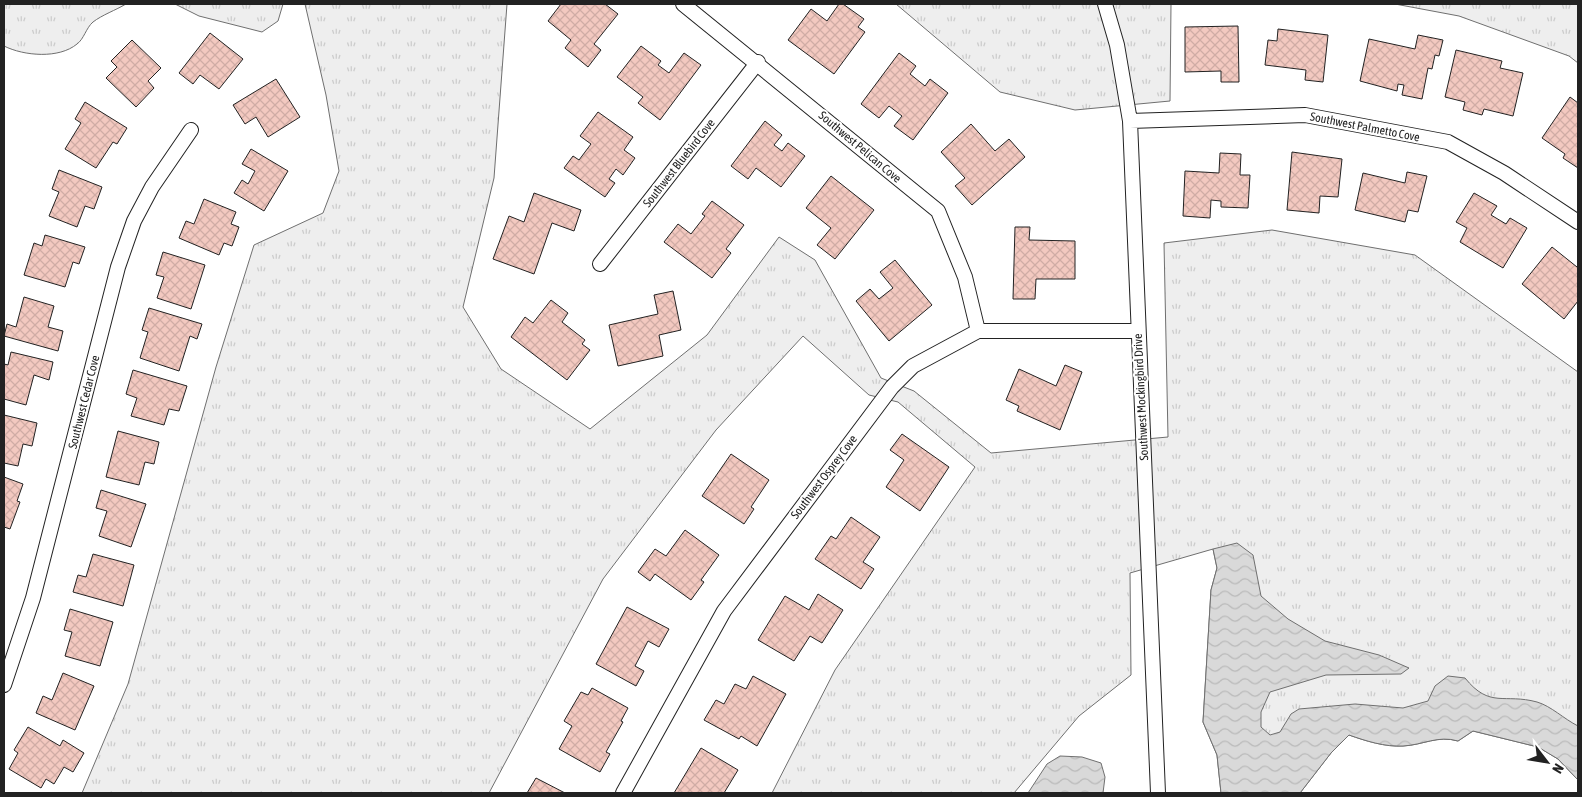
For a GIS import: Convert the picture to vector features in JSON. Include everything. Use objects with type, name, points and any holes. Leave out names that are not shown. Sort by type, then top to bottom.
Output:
[{"type":"street","name":"Southwest Pelican Cove","points":[[683,4],[758,62],[938,211],[966,277],[978,331]]},
{"type":"street","name":"Southwest Mockingbird Drive","points":[[1105,4],[1117,44],[1130,121],[1158,793]]},
{"type":"street","name":"Southwest Bluebird Cove","points":[[600,264],[758,62]]},
{"type":"street","name":"Southwest Palmetto Cove","points":[[1130,121],[1305,115],[1448,142],[1504,173],[1578,222]]},
{"type":"street","name":"Southwest Cedar Cove","points":[[4,685],[33,598],[118,267],[134,221],[152,188],[191,130]]},
{"type":"street","name":"Southwest Osprey Cove","points":[[623,793],[724,611],[892,387],[913,366],[978,331],[1138,331]]},
{"type":"green space","points":[[4,4],[126,4],[93,22],[79,42],[70,49],[51,54],[31,54],[4,46]]},
{"type":"green space","points":[[175,4],[283,4],[278,21],[262,32],[199,16]]},
{"type":"green space","points":[[305,4],[507,4],[494,178],[463,307],[501,369],[590,429],[707,335],[779,237],[815,260],[881,378],[914,391],[991,453],[1168,437],[1164,243],[1272,230],[1415,255],[1578,372],[1578,780],[1558,759],[1538,747],[1473,731],[1458,741],[1444,739],[1403,746],[1382,745],[1349,735],[1331,753],[1300,793],[1221,793],[1217,755],[1203,722],[1211,590],[1217,568],[1213,549],[1130,573],[1131,675],[1079,716],[1014,793],[772,793],[835,670],[975,467],[898,402],[869,395],[803,336],[716,430],[603,579],[489,793],[82,793],[128,684],[216,367],[254,245],[323,213],[339,171],[326,95]]},
{"type":"green space","points":[[896,4],[1171,4],[1170,101],[1075,110],[1000,92]]},
{"type":"green space","points":[[1395,4],[1578,4],[1578,63],[1569,56],[1459,16]]},
{"type":"water","points":[[1237,543],[1253,555],[1261,596],[1288,619],[1325,641],[1379,655],[1409,668],[1401,674],[1326,675],[1270,692],[1261,712],[1261,727],[1270,735],[1280,732],[1291,714],[1299,709],[1355,704],[1403,708],[1428,701],[1435,686],[1448,676],[1465,678],[1482,694],[1490,697],[1537,702],[1547,706],[1578,726],[1578,780],[1558,759],[1538,747],[1473,731],[1458,741],[1444,739],[1403,746],[1382,745],[1349,735],[1331,753],[1300,793],[1221,793],[1217,755],[1203,722],[1211,590],[1217,568],[1213,549]]},
{"type":"water","points":[[1060,756],[1082,757],[1101,763],[1105,777],[1103,793],[1028,793],[1047,764]]},
{"type":"building","points":[[561,4],[605,4],[618,14],[594,44],[601,50],[588,67],[565,48],[571,40],[548,21]]},
{"type":"building","points":[[839,4],[843,4],[864,19],[858,27],[865,32],[834,74],[788,40],[811,9],[827,21]]},
{"type":"building","points":[[1238,26],[1239,82],[1221,82],[1221,71],[1185,72],[1185,27]]},
{"type":"building","points":[[1278,29],[1328,35],[1323,82],[1305,80],[1306,70],[1265,65],[1268,40],[1277,41]]},
{"type":"building","points":[[210,33],[243,59],[219,89],[200,75],[193,84],[179,73]]},
{"type":"building","points":[[1418,35],[1443,40],[1439,56],[1435,55],[1432,69],[1428,68],[1422,99],[1402,95],[1404,85],[1398,84],[1397,91],[1360,81],[1369,39],[1415,49]]},
{"type":"building","points":[[132,40],[161,68],[148,81],[154,88],[136,107],[106,78],[117,67],[111,61]]},
{"type":"building","points":[[641,46],[661,61],[658,65],[669,73],[684,53],[701,65],[660,120],[638,103],[643,97],[617,77]]},
{"type":"building","points":[[1456,50],[1502,61],[1500,68],[1523,73],[1513,116],[1484,109],[1482,115],[1463,110],[1465,102],[1445,97]]},
{"type":"building","points":[[899,53],[916,66],[910,74],[925,86],[930,79],[948,93],[913,140],[894,126],[902,116],[889,106],[879,118],[861,104]]},
{"type":"building","points":[[276,79],[300,117],[268,137],[256,117],[245,124],[233,105]]},
{"type":"building","points":[[1570,97],[1578,103],[1578,168],[1563,158],[1565,154],[1542,138]]},
{"type":"building","points":[[85,102],[127,128],[117,144],[113,142],[96,168],[65,149],[81,123],[75,119]]},
{"type":"building","points":[[598,112],[633,137],[624,150],[635,158],[623,175],[616,169],[609,179],[615,183],[605,197],[564,168],[573,156],[579,160],[591,144],[580,136]]},
{"type":"building","points":[[765,121],[782,135],[774,145],[782,151],[788,143],[805,156],[781,187],[756,168],[748,179],[731,166]]},
{"type":"building","points":[[971,124],[995,151],[1009,139],[1025,157],[972,205],[955,186],[965,178],[941,152]]},
{"type":"building","points":[[251,149],[288,171],[264,211],[234,193],[242,180],[248,184],[255,171],[242,164]]},
{"type":"building","points":[[1292,152],[1342,159],[1338,197],[1320,196],[1319,213],[1287,210]]},
{"type":"building","points":[[1220,153],[1241,154],[1240,175],[1250,175],[1248,208],[1221,207],[1221,201],[1211,200],[1210,218],[1183,216],[1185,171],[1219,173]]},
{"type":"building","points":[[59,170],[102,187],[94,209],[85,206],[77,227],[49,216],[59,192],[52,189]]},
{"type":"building","points":[[1407,172],[1427,176],[1418,212],[1408,210],[1405,222],[1355,210],[1363,173],[1405,183]]},
{"type":"building","points":[[831,176],[874,210],[835,259],[817,245],[831,228],[806,208]]},
{"type":"building","points":[[534,193],[581,210],[574,231],[552,223],[534,274],[493,259],[509,216],[524,222]]},
{"type":"building","points":[[1474,193],[1497,206],[1491,215],[1506,224],[1510,218],[1527,228],[1503,268],[1460,242],[1467,228],[1456,222]]},
{"type":"building","points":[[204,199],[236,212],[231,224],[239,227],[232,246],[224,243],[219,255],[179,238],[186,221],[194,224]]},
{"type":"building","points":[[712,201],[744,225],[726,249],[731,253],[712,278],[664,242],[678,224],[691,234],[705,216],[702,214]]},
{"type":"building","points":[[1015,227],[1030,227],[1029,240],[1075,241],[1075,279],[1036,279],[1035,299],[1013,299]]},
{"type":"building","points":[[45,235],[85,247],[79,264],[73,262],[65,287],[24,275],[34,243],[42,246]]},
{"type":"building","points":[[1552,247],[1577,267],[1578,265],[1578,301],[1564,319],[1522,284]]},
{"type":"building","points":[[163,252],[205,265],[191,309],[157,298],[164,277],[156,275]]},
{"type":"building","points":[[895,260],[932,305],[889,341],[856,301],[870,289],[879,299],[893,288],[880,272]]},
{"type":"building","points":[[673,291],[681,330],[659,335],[663,356],[618,366],[609,325],[658,314],[654,295]]},
{"type":"building","points":[[24,297],[54,306],[48,327],[63,331],[58,351],[4,336],[7,324],[16,327]]},
{"type":"building","points":[[551,300],[568,313],[562,322],[585,340],[582,344],[590,350],[567,380],[511,337],[525,317],[533,323]]},
{"type":"building","points":[[149,308],[202,324],[197,339],[190,336],[179,371],[140,358],[148,332],[142,330]]},
{"type":"building","points":[[11,352],[53,362],[49,380],[34,375],[26,405],[4,399],[4,364],[8,365]]},
{"type":"building","points":[[1065,365],[1082,372],[1060,430],[1017,411],[1019,406],[1006,400],[1019,369],[1056,386]]},
{"type":"building","points":[[133,370],[187,386],[179,411],[169,409],[164,425],[131,416],[137,398],[126,394]]},
{"type":"building","points":[[4,415],[37,423],[32,446],[23,444],[18,466],[4,463]]},
{"type":"building","points":[[118,431],[159,442],[154,464],[145,462],[139,485],[106,477]]},
{"type":"building","points":[[902,434],[949,467],[920,511],[886,487],[904,460],[890,450]]},
{"type":"building","points":[[731,454],[769,480],[751,507],[754,509],[744,524],[702,496]]},
{"type":"building","points":[[4,477],[23,484],[17,501],[20,502],[10,529],[4,527]]},
{"type":"building","points":[[101,490],[146,504],[131,547],[99,536],[107,511],[96,508]]},
{"type":"building","points":[[851,517],[880,537],[863,562],[874,569],[861,589],[815,559],[831,536],[836,539]]},
{"type":"building","points":[[685,530],[719,555],[701,580],[704,582],[691,600],[655,574],[650,581],[638,572],[655,549],[666,556]]},
{"type":"building","points":[[93,554],[134,565],[123,606],[73,592],[78,575],[86,577]]},
{"type":"building","points":[[818,594],[843,610],[822,643],[810,636],[794,661],[758,640],[785,596],[809,610]]},
{"type":"building","points":[[627,607],[669,629],[659,647],[648,641],[635,666],[644,671],[636,686],[596,664]]},
{"type":"building","points":[[70,609],[113,622],[100,666],[65,656],[72,632],[64,630]]},
{"type":"building","points":[[63,673],[94,686],[75,730],[36,713],[43,696],[52,700]]},
{"type":"building","points":[[753,676],[786,694],[757,746],[741,736],[739,739],[704,720],[716,700],[724,704],[735,684],[746,689]]},
{"type":"building","points":[[592,688],[628,708],[621,721],[623,722],[606,752],[610,754],[600,772],[559,749],[572,726],[564,721],[581,692],[588,695]]},
{"type":"building","points":[[28,727],[60,746],[63,740],[84,753],[73,772],[64,767],[54,784],[46,779],[41,788],[9,769],[18,753],[14,750]]},
{"type":"building","points":[[701,748],[738,770],[724,793],[674,793]]},
{"type":"building","points":[[536,778],[565,793],[527,793]]}]
